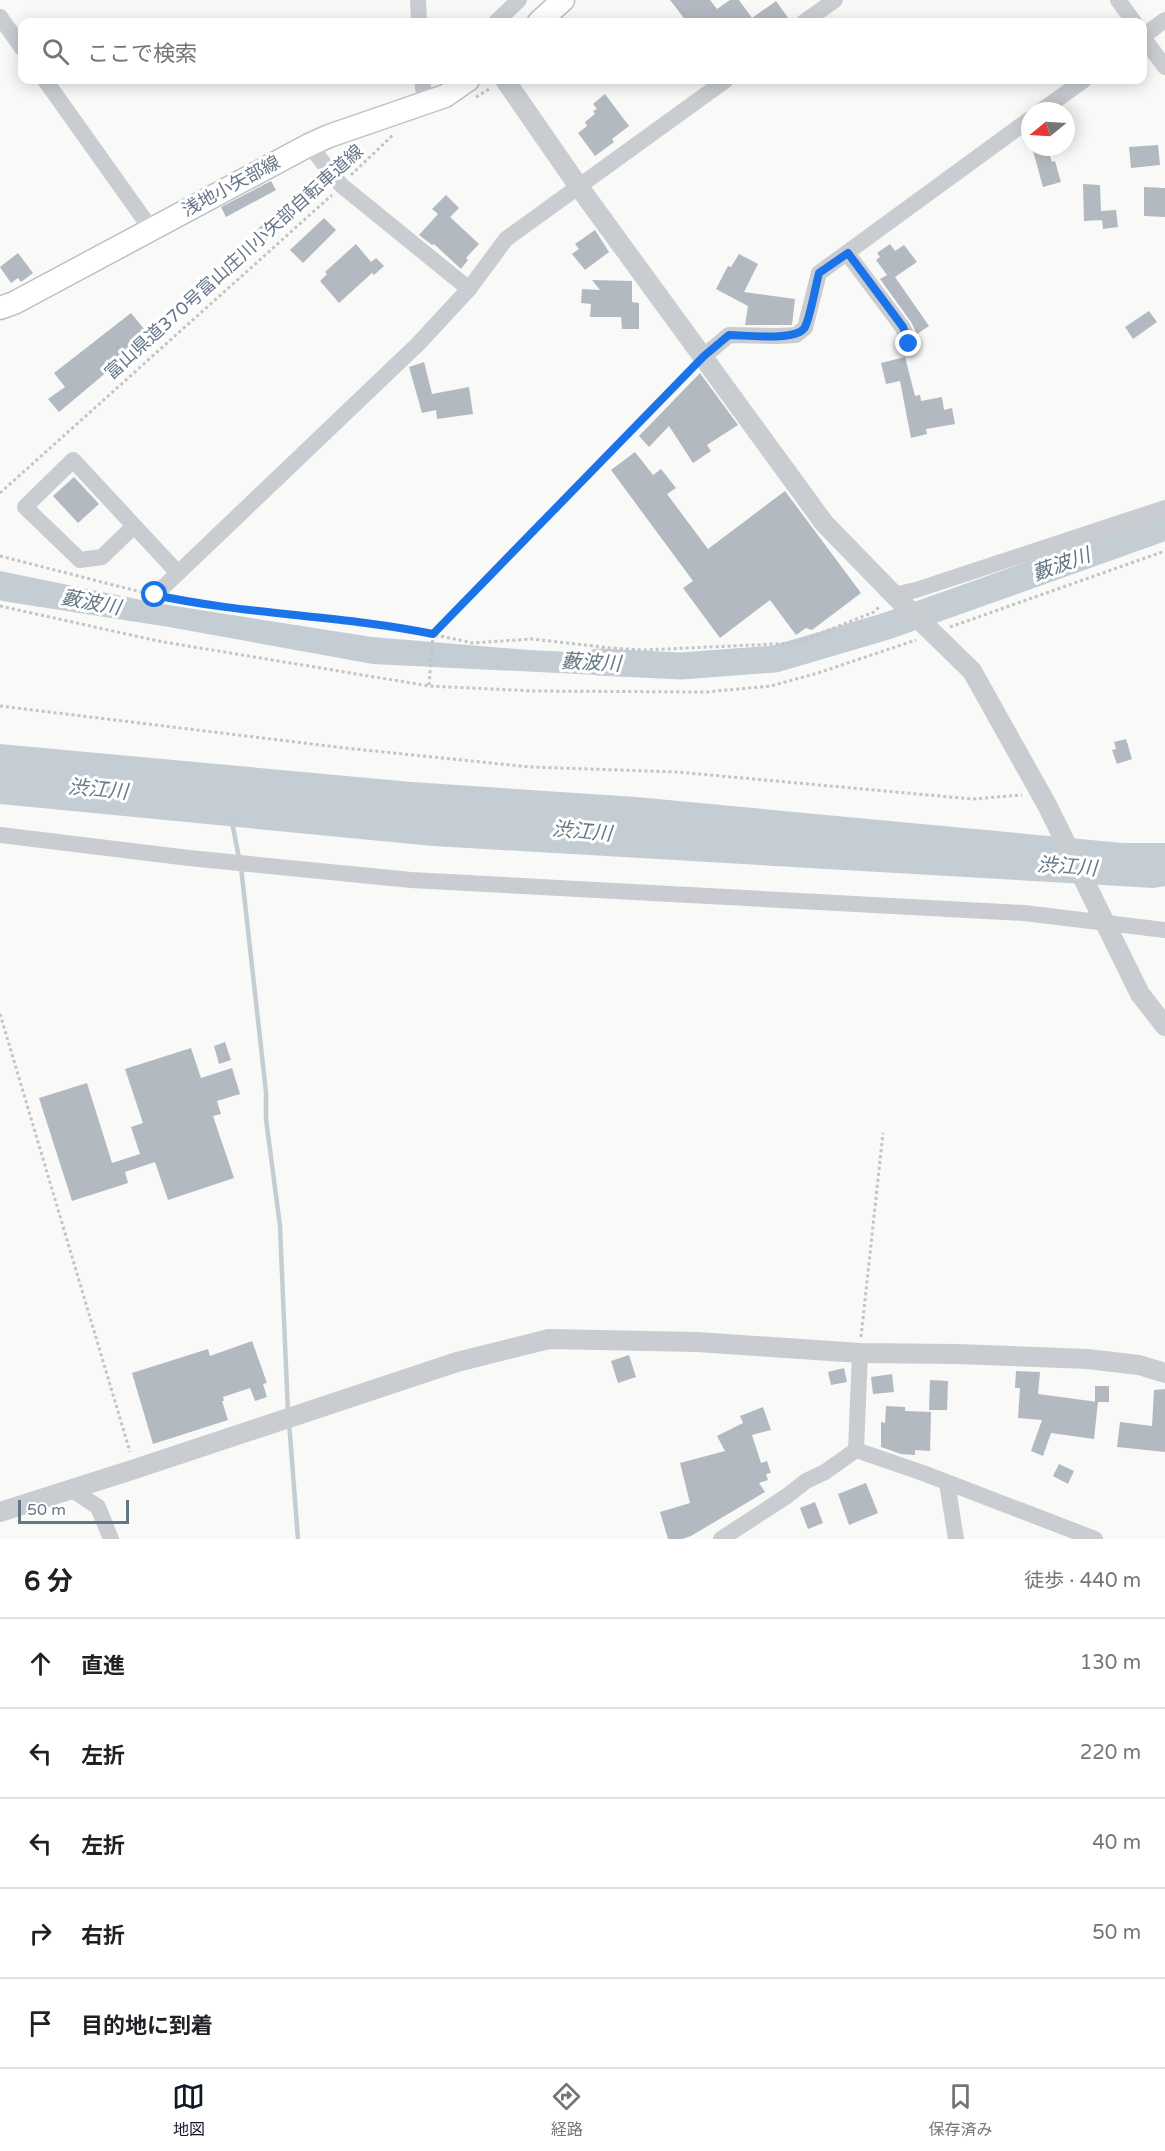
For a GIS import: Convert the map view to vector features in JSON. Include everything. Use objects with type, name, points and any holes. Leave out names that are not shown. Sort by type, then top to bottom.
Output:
[{"type":"main road","points":[[543,18],[563,0]]},
{"type":"main road","name":"浅地小矢部線","points":[[0,308],[14,303],[309,145],[425,102],[469,89]]},
{"type":"street","points":[[418,0],[419,18]]},
{"type":"street","points":[[499,18],[519,0]]},
{"type":"street","points":[[810,18],[835,0]]},
{"type":"street","points":[[1118,0],[1131,18]]},
{"type":"street","points":[[0,16],[18,42]]},
{"type":"street","points":[[1147,33],[1165,21]]},
{"type":"street","points":[[1147,42],[1165,67]]},
{"type":"street","points":[[48,84],[151,229]]},
{"type":"street","points":[[423,84],[425,102]]},
{"type":"street","points":[[502,84],[704,356],[824,523],[972,671],[1043,798],[1140,994],[1165,1026]]},
{"type":"street","points":[[155,595],[418,344],[468,290],[506,239],[721,84]]},
{"type":"street","points":[[1053,102],[1078,84]]},
{"type":"street","points":[[704,356],[729,335],[778,336],[796,334],[805,328],[819,273],[1021,126]]},
{"type":"street","points":[[309,145],[341,185],[468,290]]},
{"type":"street","points":[[848,253],[903,327],[909,344]]},
{"type":"street","points":[[134,526],[102,557],[80,560],[25,507],[73,460],[178,573]]},
{"type":"street","points":[[898,599],[916,590],[1165,508]]},
{"type":"street","points":[[0,835],[189,858],[411,880],[1104,918],[1165,930]]},
{"type":"street","points":[[0,1512],[457,1362],[549,1339],[698,1342],[860,1353],[1087,1359],[1139,1365],[1165,1373]]},
{"type":"street","points":[[856,1450],[860,1353]]},
{"type":"street","points":[[856,1450],[923,1473],[1095,1539]]},
{"type":"street","points":[[721,1539],[856,1450]]},
{"type":"street","points":[[947,1483],[956,1539]]},
{"type":"street","points":[[70,1489],[98,1507],[111,1539]]},
{"type":"path","points":[[469,89],[480,96],[497,84]]},
{"type":"path","name":"富山県道370号富山庄川小矢部自転車道線","points":[[0,493],[341,185],[400,128]]},
{"type":"path","points":[[429,686],[433,634],[704,356]]},
{"type":"path","points":[[0,606],[158,641],[429,686],[534,691],[694,692],[771,686],[818,673],[931,629],[1165,552]]},
{"type":"path","points":[[0,556],[155,595],[215,607],[384,624],[473,643],[532,639],[644,650],[796,643],[874,612],[898,599]]},
{"type":"path","points":[[0,706],[345,748],[530,767],[677,772],[972,799],[1020,795],[1043,798]]},
{"type":"path","points":[[0,1014],[135,1469]]},
{"type":"path","points":[[860,1353],[883,1133]]},
{"type":"water","points":[[0,571],[156,603],[372,637],[528,650],[633,655],[639,677],[373,664],[169,627],[2,601],[0,600]]},
{"type":"water","name":"渋江川","points":[[0,744],[412,782],[636,797],[1123,843],[1165,843],[1165,886],[1154,888],[433,846],[0,804]]},
{"type":"building","points":[[670,0],[710,0],[717,9],[730,0],[739,0],[752,18],[684,18]]},
{"type":"building","points":[[776,1],[788,18],[752,18]]},
{"type":"building","points":[[605,94],[629,126],[612,139],[614,142],[595,156],[578,133],[587,126],[585,122],[595,114],[593,111],[597,109],[593,104]]},
{"type":"building","points":[[1158,145],[1160,165],[1131,168],[1129,147]]},
{"type":"building","points":[[1034,156],[1050,156],[1052,162],[1055,161],[1061,182],[1043,187]]},
{"type":"building","points":[[271,181],[276,190],[226,217],[221,207]]},
{"type":"building","points":[[1083,184],[1100,185],[1101,211],[1116,210],[1118,227],[1103,229],[1102,220],[1084,221]]},
{"type":"building","points":[[1144,187],[1165,188],[1165,217],[1144,216]]},
{"type":"building","points":[[446,195],[459,208],[450,217],[479,244],[466,258],[468,260],[461,269],[434,244],[432,245],[419,235],[438,214],[432,209]]},
{"type":"building","points":[[284,203],[294,214],[264,243],[254,233]]},
{"type":"building","points":[[324,218],[336,230],[303,263],[290,250]]},
{"type":"building","points":[[595,230],[609,252],[585,270],[572,254],[579,249],[575,244]]},
{"type":"building","points":[[356,244],[371,262],[376,258],[384,266],[374,275],[372,273],[339,303],[320,281],[327,274],[325,272]]},
{"type":"building","points":[[890,244],[895,251],[904,245],[917,262],[895,277],[929,326],[917,334],[880,279],[887,275],[876,260],[880,257],[877,253]]},
{"type":"building","points":[[18,253],[33,273],[21,282],[18,278],[11,283],[0,267]]},
{"type":"building","points":[[739,254],[758,264],[744,292],[795,299],[792,325],[745,325],[748,306],[716,289],[728,266],[731,267]]},
{"type":"building","points":[[592,280],[632,281],[632,302],[639,303],[639,329],[622,329],[621,317],[590,317],[591,304],[581,303],[582,289],[600,290]]},
{"type":"building","points":[[1149,311],[1157,322],[1133,339],[1125,327]]},
{"type":"building","points":[[131,313],[150,336],[59,412],[48,399],[65,387],[54,373]]},
{"type":"building","points":[[905,357],[915,396],[920,395],[921,401],[942,397],[944,410],[952,408],[955,424],[926,429],[927,434],[911,438],[900,381],[886,384],[881,363]]},
{"type":"building","points":[[424,362],[432,394],[469,387],[473,414],[437,419],[436,410],[422,413],[409,367]]},
{"type":"building","points":[[700,373],[738,425],[707,445],[711,451],[693,463],[669,426],[649,447],[639,436]]},
{"type":"building","points":[[635,452],[653,475],[661,469],[676,488],[667,494],[708,549],[785,491],[861,593],[812,630],[806,628],[796,635],[770,600],[720,638],[683,588],[693,581],[611,470]]},
{"type":"building","points":[[74,477],[99,504],[78,523],[53,496]]},
{"type":"building","points":[[1126,739],[1132,759],[1117,764],[1112,750],[1116,749],[1114,742]]},
{"type":"building","points":[[225,1042],[231,1060],[219,1064],[214,1046]]},
{"type":"building","points":[[191,1048],[201,1078],[232,1068],[240,1094],[217,1101],[221,1114],[213,1116],[234,1178],[168,1200],[155,1162],[125,1172],[128,1183],[72,1201],[39,1098],[87,1083],[112,1163],[140,1154],[131,1127],[143,1123],[125,1069]]},
{"type":"building","points":[[252,1341],[267,1383],[263,1384],[267,1397],[255,1401],[250,1388],[223,1397],[224,1401],[222,1401],[228,1420],[153,1444],[132,1373],[208,1349],[210,1356]]},
{"type":"building","points":[[629,1355],[636,1377],[618,1383],[611,1361]]},
{"type":"building","points":[[844,1368],[847,1382],[831,1385],[828,1372]]},
{"type":"building","points":[[1016,1371],[1040,1372],[1038,1394],[1098,1402],[1094,1439],[1051,1433],[1043,1456],[1031,1451],[1042,1420],[1018,1418],[1020,1388],[1015,1388]]},
{"type":"building","points":[[892,1374],[894,1392],[873,1394],[871,1377]]},
{"type":"building","points":[[930,1380],[948,1381],[947,1410],[929,1410]]},
{"type":"building","points":[[1095,1386],[1109,1386],[1109,1402],[1095,1402]]},
{"type":"building","points":[[1165,1389],[1165,1452],[1117,1447],[1120,1422],[1152,1426],[1154,1390]]},
{"type":"building","points":[[886,1406],[905,1407],[905,1411],[931,1412],[930,1451],[915,1450],[915,1455],[901,1454],[881,1447],[881,1422],[885,1423]]},
{"type":"building","points":[[763,1407],[771,1430],[752,1435],[761,1463],[767,1461],[771,1473],[766,1474],[768,1480],[759,1483],[765,1492],[691,1536],[682,1539],[668,1539],[660,1512],[690,1503],[680,1463],[725,1451],[717,1436],[743,1423],[740,1416]]},
{"type":"building","points":[[1059,1464],[1074,1471],[1068,1484],[1053,1476]]},
{"type":"building","points":[[866,1483],[878,1513],[849,1525],[838,1494]]},
{"type":"building","points":[[815,1502],[823,1523],[808,1529],[800,1508]]},
{"type":"waterway","name":"藪波川","points":[[598,662],[681,666],[775,659],[887,626],[1165,527]]},
{"type":"waterway","points":[[232,822],[239,858]]},
{"type":"waterway","points":[[241,867],[266,1092],[266,1119],[280,1226],[288,1414]]},
{"type":"waterway","points":[[289,1422],[298,1539]]},
{"type":"route","points":[[155,595],[203,605],[384,624],[433,634],[704,356],[729,335],[778,336],[796,334],[805,328],[819,273],[848,253],[903,327],[909,344]]}]
